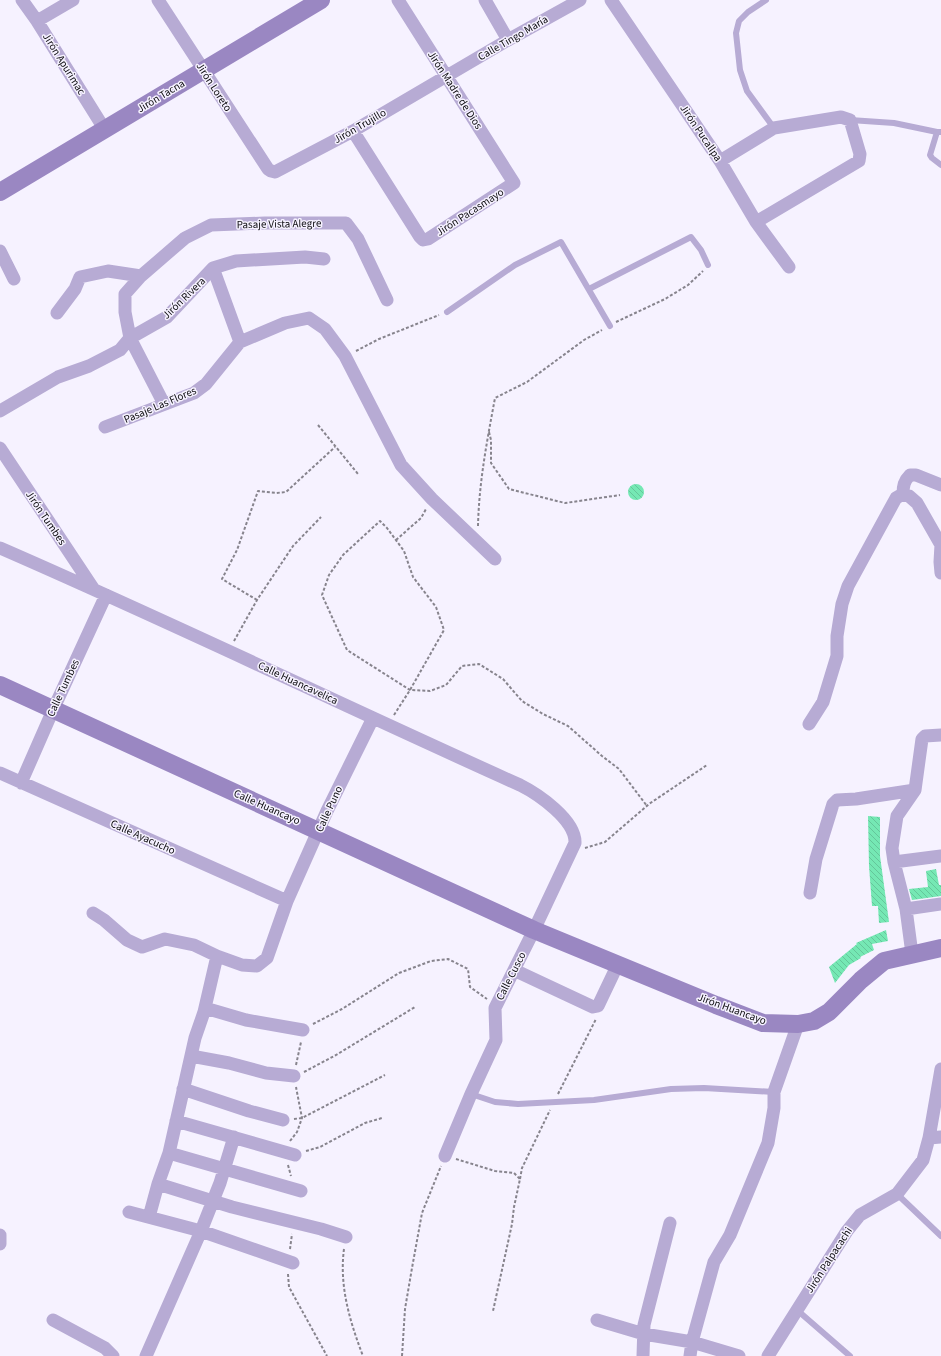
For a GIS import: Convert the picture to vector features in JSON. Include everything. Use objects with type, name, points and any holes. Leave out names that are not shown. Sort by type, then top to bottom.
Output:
[{"type":"street","name":"Jirón Apurimac","points":[[22,0],[37,21],[105,130]]},
{"type":"street","points":[[37,21],[73,0]]},
{"type":"street","name":"Jirón Loreto","points":[[158,0],[268,169],[272,172]]},
{"type":"street","name":"Jirón Tacna","points":[[0,192],[321,0]]},
{"type":"street","name":"Jirón Madre de Dios","points":[[398,0],[514,181]]},
{"type":"street","points":[[485,0],[508,40]]},
{"type":"street","name":"Calle Tingo María","points":[[446,76],[580,0]]},
{"type":"street","name":"Jirón Pucallpa","points":[[611,0],[720,161],[756,222],[789,267]]},
{"type":"street","name":"Jirón Trujillo","points":[[272,172],[278,172],[353,131],[446,76]]},
{"type":"street","points":[[720,161],[774,128],[841,117],[850,120],[860,154],[859,161],[756,222]]},
{"type":"street","name":"Jirón Pacasmayo","points":[[353,131],[420,237],[424,240],[428,239],[513,184],[514,181]]},
{"type":"street","name":"Pasaje Vista Alegre","points":[[141,276],[185,238],[211,226],[265,223],[346,223],[358,239],[387,300]]},
{"type":"street","points":[[0,251],[14,279]]},
{"type":"street","name":"Jirón Rivera","points":[[0,411],[58,377],[89,366],[120,350],[130,338],[167,317],[213,268],[236,261],[305,257],[324,259]]},
{"type":"street","points":[[213,268],[240,342]]},
{"type":"street","points":[[57,313],[75,289],[80,277],[108,271],[141,276]]},
{"type":"street","points":[[141,276],[125,294],[125,312],[130,338],[164,404]]},
{"type":"street","name":"Pasaje Las Flores","points":[[105,428],[194,393],[206,384],[240,342],[285,323],[309,318],[324,330],[345,356]]},
{"type":"street","points":[[345,356],[401,465],[432,499],[495,559]]},
{"type":"street","name":"Jirón Tumbes","points":[[0,448],[93,588]]},
{"type":"street","points":[[903,494],[903,486],[910,475],[916,475],[941,485]]},
{"type":"street","points":[[809,724],[823,702],[837,656],[836,636],[842,604],[848,586],[896,498],[903,494],[910,496],[917,503],[940,545],[941,573]]},
{"type":"street","name":"Calle Huancavelica","points":[[0,548],[93,588],[529,789],[559,813],[572,830],[574,835],[573,848]]},
{"type":"street","name":"Calle Tumbes","points":[[21,783],[106,595]]},
{"type":"street","name":"Calle Huancayo","points":[[0,685],[534,930]]},
{"type":"street","name":"Calle Puno","points":[[217,956],[242,965],[257,966],[267,958],[287,901],[318,830],[373,718]]},
{"type":"street","points":[[912,954],[906,909],[892,848],[897,816],[914,790],[922,739],[925,736],[941,735]]},
{"type":"street","name":"Calle Ayacucho","points":[[0,773],[287,901]]},
{"type":"street","points":[[810,893],[816,859],[833,804],[837,800],[856,799],[914,790]]},
{"type":"street","name":"Calle Cusco","points":[[445,1156],[496,1040],[495,1008],[573,848]]},
{"type":"street","points":[[894,862],[941,856]]},
{"type":"street","points":[[906,909],[941,904]]},
{"type":"street","points":[[93,913],[104,920],[127,940],[142,947],[165,939],[194,945],[217,956],[205,1008],[195,1038],[170,1153],[158,1184],[149,1217]]},
{"type":"street","name":"Jirón Huancayo","points":[[534,930],[716,1005],[763,1022],[798,1024],[814,1021],[829,1012],[861,980],[884,961],[941,948]]},
{"type":"street","points":[[514,970],[593,1007],[598,1006],[618,964]]},
{"type":"street","points":[[205,1008],[246,1020],[303,1030]]},
{"type":"street","points":[[690,1356],[692,1342],[714,1262],[730,1235],[768,1143],[774,1108],[774,1092],[798,1024]]},
{"type":"street","points":[[191,1056],[229,1063],[266,1073],[294,1076]]},
{"type":"street","name":"Jirón Palpacachi","points":[[768,1356],[851,1226],[860,1215],[897,1194],[923,1160],[935,1138],[941,1069]]},
{"type":"street","points":[[183,1089],[249,1111],[283,1120]]},
{"type":"street","points":[[176,1120],[295,1155]]},
{"type":"street","points":[[146,1356],[201,1231],[224,1169],[234,1136]]},
{"type":"street","points":[[170,1153],[300,1191]]},
{"type":"street","points":[[158,1184],[232,1207],[321,1229],[346,1238]]},
{"type":"street","points":[[129,1212],[201,1231],[293,1264]]},
{"type":"street","points":[[643,1356],[644,1325],[670,1222]]},
{"type":"street","points":[[0,1235],[0,1244]]},
{"type":"street","points":[[52,1320],[105,1348],[114,1356]]},
{"type":"street","points":[[597,1320],[644,1334],[692,1342],[739,1356]]},
{"type":"lane","points":[[766,0],[739,20],[736,33],[740,70],[747,91],[774,128]]},
{"type":"lane","points":[[850,120],[894,123],[939,132],[930,155],[941,165]]},
{"type":"lane","points":[[589,289],[691,237],[701,250],[708,265]]},
{"type":"lane","points":[[447,312],[515,265],[561,242],[610,326]]},
{"type":"lane","points":[[471,1094],[495,1102],[518,1104],[594,1100],[671,1089],[704,1088],[774,1092]]},
{"type":"lane","points":[[897,1194],[941,1236]]},
{"type":"lane","points":[[797,1310],[850,1356]]},
{"type":"path","points":[[478,543],[478,501],[484,455],[495,398],[527,382],[584,340],[665,299],[688,285],[708,265]]},
{"type":"path","points":[[345,356],[379,339],[447,312]]},
{"type":"path","points":[[318,425],[358,474]]},
{"type":"path","points":[[489,430],[491,440],[491,463],[509,489],[565,503],[620,495]]},
{"type":"path","points":[[257,600],[222,579],[237,550],[258,491],[276,493],[286,492],[335,447]]},
{"type":"path","points":[[396,540],[421,518],[432,499]]},
{"type":"path","points":[[228,651],[257,600],[293,546],[321,517]]},
{"type":"path","points":[[388,725],[410,690],[444,630],[436,606],[413,578],[404,550],[380,521],[343,555],[329,575],[322,596],[347,650],[410,690],[430,691],[446,685],[462,666],[479,664],[503,679],[522,701],[568,726],[619,769],[647,806]]},
{"type":"path","points":[[573,848],[605,842],[647,806],[708,765]]},
{"type":"path","points":[[303,1030],[342,1009],[399,972],[431,961],[448,959],[468,969],[470,987],[486,999],[497,1004]]},
{"type":"path","points":[[294,1076],[336,1056],[415,1007]]},
{"type":"path","points":[[283,1120],[302,1118],[385,1075]]},
{"type":"path","points":[[295,1155],[320,1147],[364,1123],[382,1118]]},
{"type":"path","points":[[402,1356],[406,1309],[422,1213],[445,1156],[495,1170],[514,1173],[520,1179],[493,1311]]},
{"type":"path","points":[[346,1238],[342,1260],[343,1288],[353,1330],[364,1356]]},
{"type":"building","points":[[636,484],[642,486],[644,492],[642,498],[636,500],[630,498],[628,492],[630,486]]},
{"type":"building","points":[[868,816],[880,817],[880,856],[889,922],[879,923],[878,906],[872,906],[869,866]]},
{"type":"building","points":[[936,869],[939,885],[941,885],[941,896],[912,900],[909,889],[928,887],[926,871]]},
{"type":"building","points":[[886,930],[888,941],[872,944],[874,950],[860,957],[861,958],[849,965],[835,983],[829,967],[857,944],[856,943]]}]
